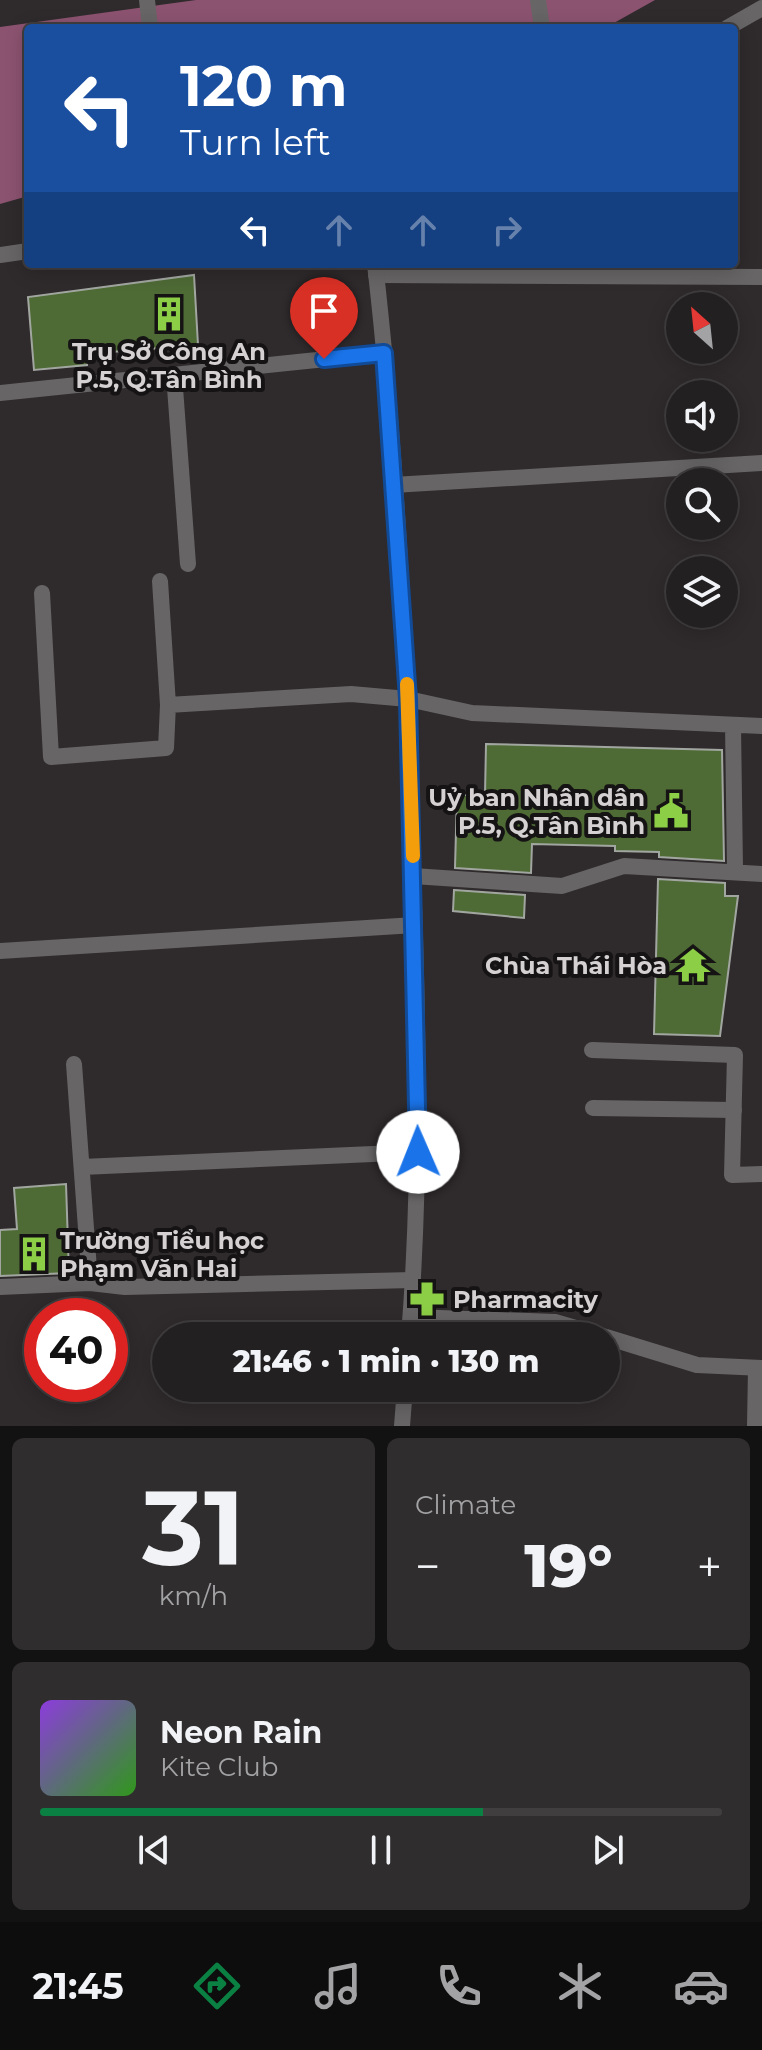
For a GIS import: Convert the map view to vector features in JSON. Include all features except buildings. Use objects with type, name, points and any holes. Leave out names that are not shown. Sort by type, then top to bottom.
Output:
[{"type":"street","points":[[147,0],[150,24]]},
{"type":"street","points":[[538,0],[541,24]]},
{"type":"street","points":[[734,24],[762,8]]},
{"type":"street","points":[[0,255],[24,252]]},
{"type":"street","points":[[410,1322],[418,1152],[408,699],[384,353],[375,269],[762,277]]},
{"type":"street","points":[[0,393],[384,353]]},
{"type":"street","points":[[174,374],[188,564]]},
{"type":"street","points":[[393,485],[762,463]]},
{"type":"street","points":[[42,593],[51,757],[166,748],[168,705],[160,581]]},
{"type":"street","points":[[168,705],[351,694],[408,699],[472,713],[762,726]]},
{"type":"street","points":[[733,725],[735,869]]},
{"type":"street","points":[[413,876],[562,886],[624,866],[735,869],[762,874]]},
{"type":"street","points":[[0,951],[415,925]]},
{"type":"street","points":[[592,1050],[735,1055],[732,1175],[762,1174]]},
{"type":"street","points":[[74,1064],[90,1283]]},
{"type":"street","points":[[593,1108],[734,1110]]},
{"type":"street","points":[[82,1167],[418,1152]]},
{"type":"street","points":[[0,1287],[90,1283],[125,1287],[413,1280]]},
{"type":"street","points":[[411,1317],[555,1322]]},
{"type":"street","points":[[620,1341],[697,1365],[759,1368],[755,1426]]},
{"type":"street","points":[[402,1426],[404,1402]]},
{"type":"shaded area","points":[[196,0],[655,0],[612,24],[24,24],[24,197],[0,204],[0,27]]},
{"type":"slow traffic","points":[[407,684],[413,856]]},
{"type":"place","name":"Trụ Sở Công An P.5, Q.Tân Bình","points":[[169,314]]},
{"type":"place","name":"Uỷ ban Nhân dân P.5, Q.Tân Bình","points":[[671,811]]},
{"type":"place","name":"Chùa Thái Hòa","points":[[693,965]]},
{"type":"place","name":"Trường Tiểu học Phạm Văn Hai","points":[[34,1254]]},
{"type":"place","name":"Pharmacity","points":[[427,1299]]},
{"type":"route","points":[[324,359],[384,353],[403,584],[408,699],[418,1152]]}]
